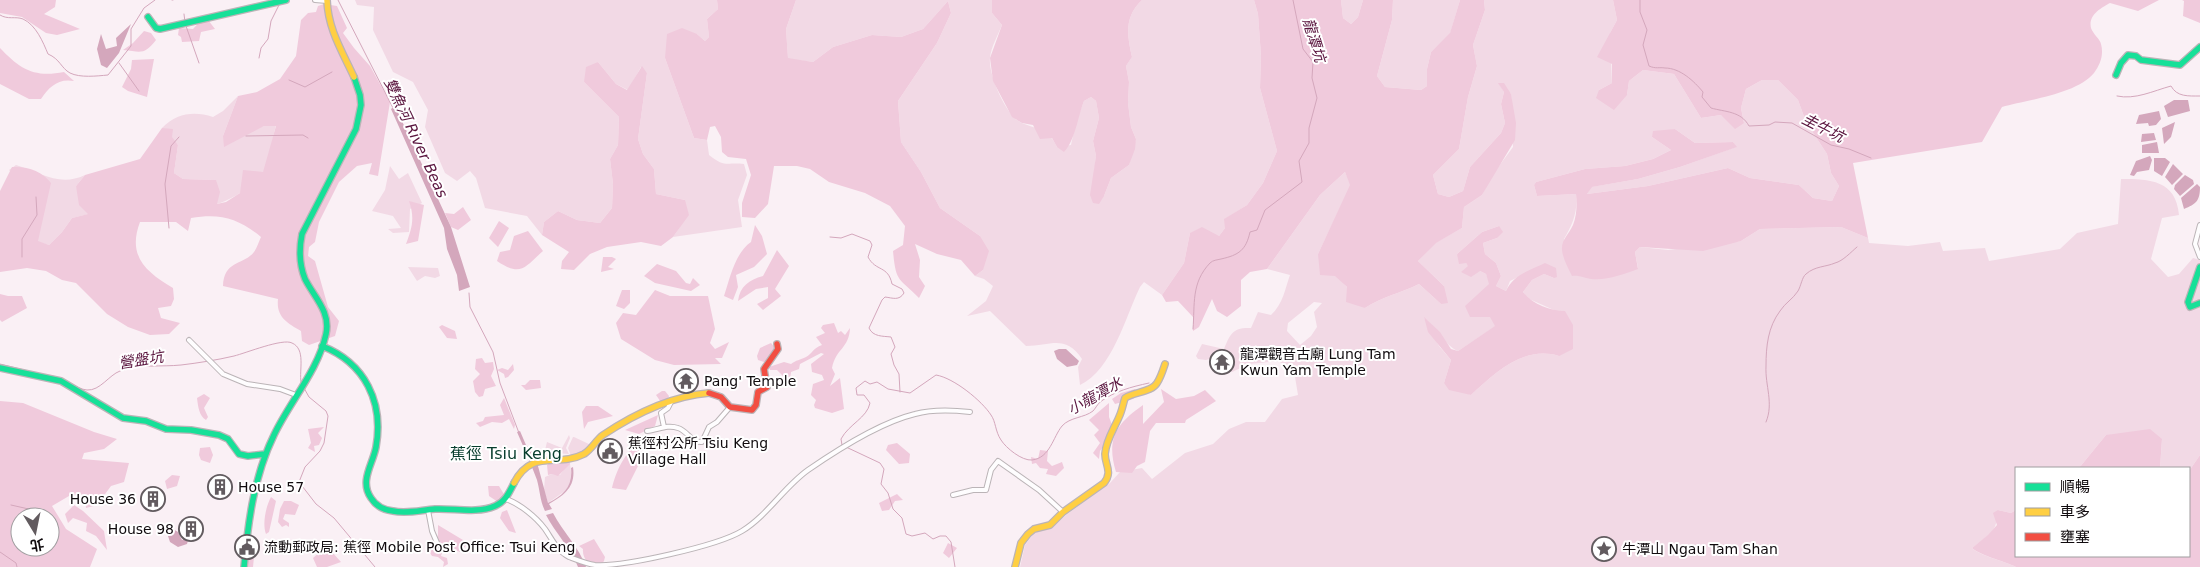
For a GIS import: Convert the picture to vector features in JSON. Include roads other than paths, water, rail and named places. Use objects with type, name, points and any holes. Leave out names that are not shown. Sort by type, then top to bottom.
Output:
[{"type":"street","points":[[148,18],[156,28],[160,29],[286,0]]},
{"type":"street","points":[[244,567],[251,505],[265,454],[322,346],[326,334],[326,317],[323,307],[303,272],[300,256],[301,240],[304,229],[356,129],[362,104],[358,86],[332,31],[326,1],[315,0]]},
{"type":"street","points":[[2116,75],[2121,63],[2128,55],[2136,56],[2141,60],[2180,65],[2184,64],[2200,47]]},
{"type":"street","points":[[2200,225],[2195,244],[2200,257]]},
{"type":"street","points":[[2200,267],[2194,276],[2193,293],[2188,302],[2190,306],[2200,303]]},
{"type":"street","points":[[189,340],[208,357],[219,371],[247,384],[286,391],[296,395]]},
{"type":"street","points":[[322,346],[340,354],[352,363],[362,376],[371,396],[377,428],[375,451],[366,482],[372,500],[378,506],[386,511],[400,512],[488,508],[500,505],[506,499],[516,478],[529,466],[538,461],[583,454],[603,436],[640,415],[690,394],[705,392],[716,394],[724,398],[730,407],[752,410],[755,408],[758,392],[767,387],[764,369],[778,350],[777,344]]},
{"type":"street","points":[[1015,567],[1021,543],[1028,534],[1034,529],[1050,525],[1063,512],[1093,492],[1108,478],[1109,467],[1105,455],[1110,434],[1120,416],[1125,398],[1157,384],[1165,364]]},
{"type":"street","points":[[0,368],[61,381],[123,418],[146,421],[166,429],[191,430],[219,435],[228,439],[239,454],[248,456],[265,454]]},
{"type":"street","points":[[664,427],[661,413],[668,408],[671,402]]},
{"type":"street","points":[[647,431],[664,427],[681,429],[694,441],[702,442],[709,427],[717,422],[730,407]]},
{"type":"street","points":[[506,499],[516,504],[538,521],[555,546],[571,558],[594,565],[620,563],[688,550],[725,539],[741,531],[760,518],[796,479],[840,450],[891,423],[917,413],[970,412]]},
{"type":"street","points":[[952,495],[973,490],[986,490],[991,470],[998,461],[1038,490],[1063,512]]},
{"type":"street","points":[[428,510],[432,531],[438,545]]},
{"type":"waterway","points":[[0,15],[20,18],[32,25],[48,54],[55,58],[70,73],[84,76],[108,75],[131,46],[131,29],[144,8],[155,0]]},
{"type":"waterway","name":"雙魚河 River Beas","points":[[338,0],[393,108]]},
{"type":"waterway","name":"龍潭坑","points":[[1193,329],[1195,294],[1204,271],[1212,261],[1233,256],[1241,251],[1250,232],[1257,230],[1265,210],[1302,182],[1299,161],[1309,143],[1309,128],[1317,98],[1312,78],[1313,62],[1303,49],[1293,0]]},
{"type":"waterway","name":"圭牛坑","points":[[1640,0],[1640,12],[1647,30],[1643,45],[1649,66],[1676,70],[1691,80],[1703,92],[1702,97],[1711,108],[1727,111],[1742,117],[1749,126],[1769,125],[1775,122],[1792,123],[1831,145],[1849,149],[1871,158]]},
{"type":"waterway","points":[[259,58],[261,48],[268,39],[271,21],[280,3]]},
{"type":"waterway","points":[[184,14],[185,22]]},
{"type":"waterway","points":[[186,26],[199,63]]},
{"type":"waterway","points":[[119,63],[139,91]]},
{"type":"waterway","points":[[289,80],[305,87],[332,72]]},
{"type":"waterway","points":[[2117,96],[2137,96],[2171,86],[2173,90],[2180,94],[2200,96]]},
{"type":"waterway","points":[[246,136],[303,135],[308,138]]},
{"type":"waterway","points":[[169,228],[165,184],[171,146],[179,137]]},
{"type":"waterway","points":[[22,257],[22,239],[37,215],[36,197]]},
{"type":"waterway","points":[[830,237],[841,238],[852,234],[870,241],[872,245],[868,257],[871,262],[885,271],[892,284],[902,289],[904,293],[898,298],[885,297],[869,328],[876,335],[891,337],[895,347],[891,354],[899,374],[900,392]]},
{"type":"waterway","points":[[1766,422],[1769,408],[1766,351],[1770,330],[1776,317],[1798,291],[1803,277],[1809,271],[1838,262],[1857,247]]},
{"type":"waterway","name":"雙魚河 River Beas","points":[[469,293],[470,307],[493,352],[500,383],[519,433]]},
{"type":"waterway","name":"營盤坑","points":[[52,376],[83,389],[92,390],[116,373],[127,369],[208,361],[287,342],[292,343],[299,350],[301,382]]},
{"type":"waterway","name":"營盤坑","points":[[0,364],[28,371]]},
{"type":"waterway","name":"小龍潭水","points":[[842,445],[841,439],[844,434],[862,417],[870,403],[864,395],[857,395],[856,388],[865,381],[870,384],[877,382],[888,389],[910,393],[936,375],[943,377],[959,385],[987,409],[993,418],[1003,443],[1019,456],[1028,460],[1043,455],[1065,423],[1093,411],[1100,402],[1117,392],[1149,383]]},
{"type":"waterway","points":[[304,388],[309,397],[326,411],[328,416],[324,443],[320,451],[305,467],[299,482],[316,504],[334,518],[375,567]]},
{"type":"waterway","points":[[846,447],[880,463],[884,469],[881,484],[888,493],[893,509],[902,518],[906,534],[912,536],[925,533],[933,539],[946,536],[951,542],[955,567]]},
{"type":"waterway","points":[[11,505],[20,507]]},
{"type":"waterway","points":[[0,552],[16,563],[17,567]]},
{"type":"place","name":"龍潭觀音古廟 Lung Tam Kwun Yam Temple","points":[[1222,362]]},
{"type":"place","name":"Pang' Temple","points":[[686,381]]},
{"type":"place","name":"蕉徑村公所 Tsiu Keng Village Hall","points":[[610,451]]},
{"type":"place","name":"House 57","points":[[220,487]]},
{"type":"place","name":"House 36","points":[[153,499]]},
{"type":"place","name":"House 98","points":[[191,529]]},
{"type":"place","name":"流動郵政局: 蕉徑 Mobile Post Office: Tsui Keng","points":[[247,547]]},
{"type":"place","name":"牛潭山 Ngau Tam Shan","points":[[1604,549]]},
{"type":"district","name":"蕉徑 Tsiu Keng","points":[[506,453]]}]
